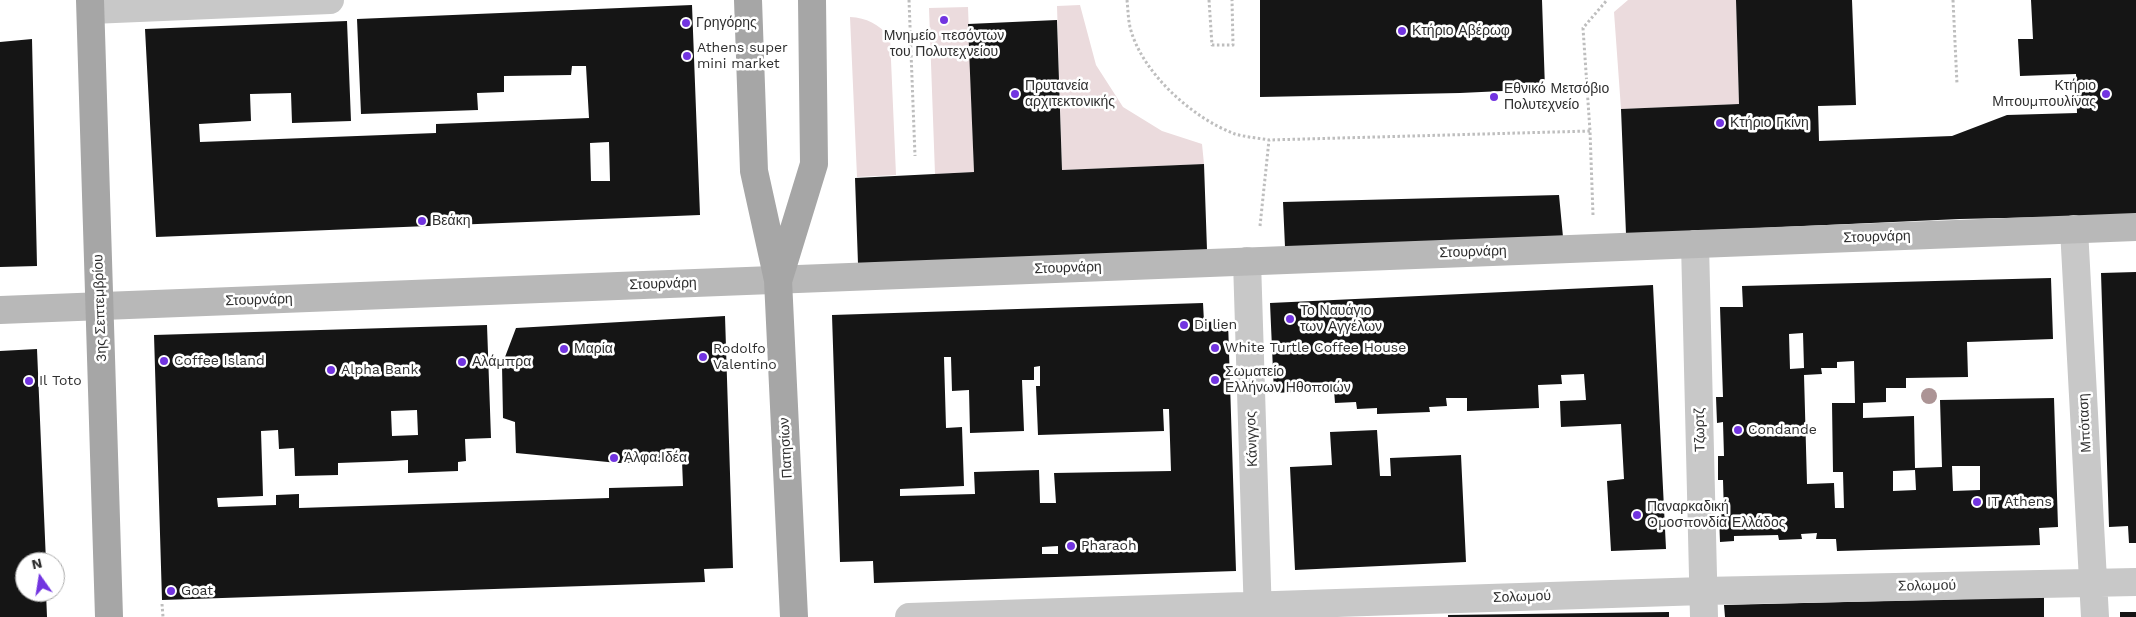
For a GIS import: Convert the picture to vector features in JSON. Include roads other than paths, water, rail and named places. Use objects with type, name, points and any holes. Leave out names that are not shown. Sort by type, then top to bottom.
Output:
[{"type":"main road","name":"Πατησίων","points":[[748,0],[754,171],[778,280],[794,617]]},
{"type":"main road","name":"Πατησίων","points":[[778,280],[814,164],[812,0]]},
{"type":"main road","name":"3ης Σεπτεμβρίου","points":[[90,5],[109,617]]},
{"type":"street","points":[[90,5],[330,0]]},
{"type":"street","name":"Στουρνάρη","points":[[0,310],[2136,227]]},
{"type":"street","name":"Μπόταση","points":[[2074,229],[2095,617]]},
{"type":"street","name":"Τζωρτζ","points":[[1695,244],[1704,604]]},
{"type":"street","name":"Κάνιγγος","points":[[1258,611],[1260,261]]},
{"type":"street","name":"Σολωμού","points":[[909,617],[1704,604],[2094,582],[2136,582]]},
{"type":"place","name":"Μνημείο πεσόντων του Πολυτεχνείου","points":[[944,20]]},
{"type":"place","name":"Γρηγόρης","points":[[686,23]]},
{"type":"place","name":"Κτήριο Αβέρωφ","points":[[1402,31]]},
{"type":"place","name":"Athens super mini market","points":[[687,56]]},
{"type":"place","name":"Πρυτανεία αρχιτεκτονικής","points":[[1015,94]]},
{"type":"place","name":"Κτήριο Μπουμπουλίνας","points":[[2106,94]]},
{"type":"place","name":"Εθνικό Μετσόβιο Πολυτεχνείο","points":[[1494,97]]},
{"type":"place","name":"Κτήριο Γκίνη","points":[[1720,123]]},
{"type":"place","name":"Βεάκη","points":[[422,221]]},
{"type":"place","name":"Το Ναυάγιο των Αγγέλων","points":[[1290,319]]},
{"type":"place","name":"Di lien","points":[[1184,325]]},
{"type":"place","name":"White Turtle Coffee House","points":[[1215,348]]},
{"type":"place","name":"Μαρία","points":[[564,349]]},
{"type":"place","name":"Rodolfo Valentino","points":[[703,357]]},
{"type":"place","name":"Coffee Island","points":[[164,361]]},
{"type":"place","name":"Αλάμπρα","points":[[462,362]]},
{"type":"place","name":"Alpha Bank","points":[[331,370]]},
{"type":"place","name":"Σωματείο Ελλήνων Ηθοποιών","points":[[1215,380]]},
{"type":"place","name":"Il Toto","points":[[29,381]]},
{"type":"place","name":"Condande","points":[[1738,430]]},
{"type":"place","name":"Άλφα.Ιδέα","points":[[614,458]]},
{"type":"place","name":"IT Athens","points":[[1977,502]]},
{"type":"place","name":"Παναρκαδική Ομοσπονδία Ελλάδος","points":[[1637,515]]},
{"type":"place","name":"Pharaoh","points":[[1071,546]]},
{"type":"place","name":"Goat","points":[[171,591]]}]
